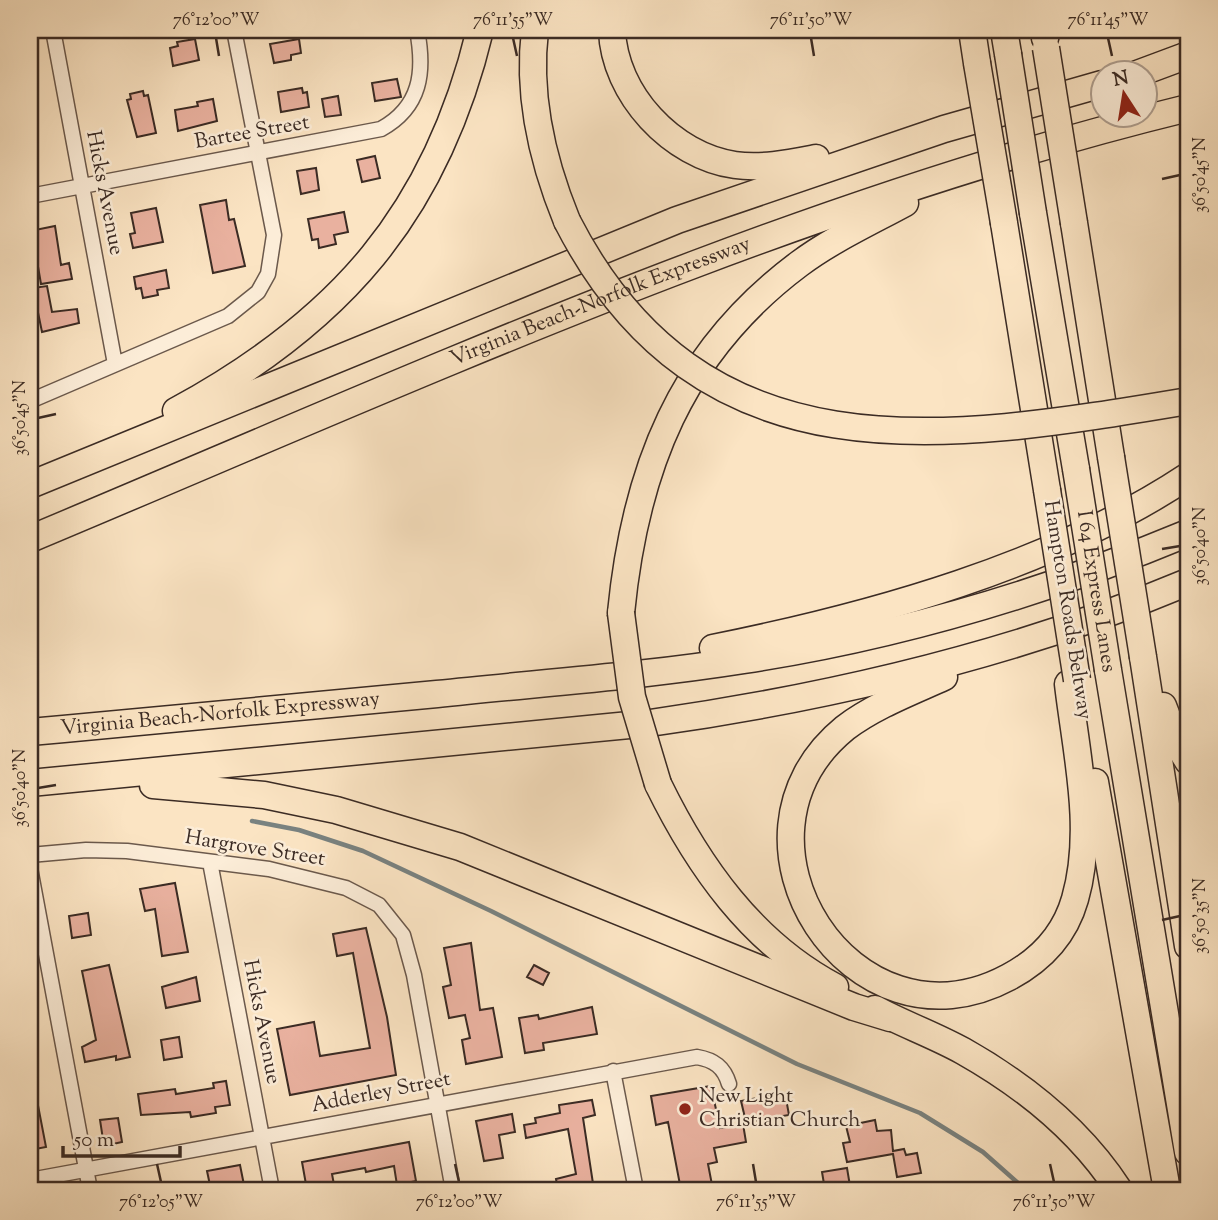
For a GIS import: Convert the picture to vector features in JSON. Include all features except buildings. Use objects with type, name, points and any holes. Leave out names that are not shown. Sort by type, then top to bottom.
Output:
[{"type":"highway","points":[[72,468],[197,400],[270,354],[335,299],[365,267],[393,232],[433,164],[455,114],[480,30]]},
{"type":"highway","points":[[535,30],[533,79],[536,115],[552,184],[567,221],[605,286],[657,342],[724,389],[791,417],[864,429],[973,428],[1072,419],[1188,401]]},
{"type":"highway","points":[[612,30],[619,66],[639,106],[670,135],[693,150],[725,163],[757,167],[796,162],[944,129]]},
{"type":"highway","name":"Hampton Roads Beltway","points":[[972,30],[1059,565],[1073,682],[1167,1190]]},
{"type":"highway","points":[[1045,36],[1126,553],[1148,656],[1165,715],[1188,761]]},
{"type":"highway","name":"I 64 Express Lanes","points":[[1006,42],[1188,1152]]},
{"type":"highway","points":[[1158,67],[1188,55]]},
{"type":"highway","points":[[1158,69],[1188,62]]},
{"type":"highway","points":[[30,485],[613,245],[759,191],[944,129],[1088,88]]},
{"type":"highway","name":"Virginia Beach-Norfolk Expressway","points":[[30,539],[666,274],[969,170],[1188,108]]},
{"type":"highway","points":[[969,170],[800,263],[742,314],[691,379],[661,438],[645,478],[629,545],[621,613],[632,697],[658,783],[681,832],[707,872],[753,926],[820,980],[961,1050],[1046,1107],[1088,1147],[1119,1190]]},
{"type":"highway","points":[[547,683],[638,661],[780,634],[915,597],[1032,555],[1094,528],[1188,476]]},
{"type":"highway","name":"Virginia Beach-Norfolk Expressway","points":[[30,732],[547,683],[745,660],[885,632],[1029,591],[1188,533]]},
{"type":"highway","points":[[1116,611],[1188,582]]},
{"type":"highway","points":[[33,783],[636,724],[726,712],[887,680],[1188,591]]},
{"type":"highway","points":[[1022,642],[863,716],[829,743],[816,761],[804,784],[793,825],[794,869],[799,892],[813,923],[849,963],[894,986],[932,994],[965,993],[984,989],[1026,968],[1056,939],[1075,901],[1084,850],[1073,682]]},
{"type":"highway","points":[[1148,656],[1188,946]]},
{"type":"highway","points":[[33,783],[199,788],[264,795],[336,810],[460,847],[842,1003],[890,1017]]},
{"type":"street","name":"Hicks Avenue","points":[[52,30],[115,364]]},
{"type":"street","points":[[30,401],[228,316],[244,306],[258,292],[268,274],[274,253],[272,221],[234,30]]},
{"type":"street","name":"Bartee Street","points":[[30,196],[366,134],[395,121],[406,111],[418,89],[422,71],[419,37]]},
{"type":"street","name":"Hargrove Street","points":[[30,855],[86,850],[127,851],[210,862],[308,877],[346,888],[379,905],[403,935],[453,1190]]},
{"type":"street","name":"Hicks Avenue","points":[[210,862],[272,1190]]},
{"type":"street","points":[[30,868],[90,1190]]},
{"type":"street","name":"Adderley Street","points":[[30,1180],[697,1057],[710,1059],[720,1066],[729,1084]]},
{"type":"street","points":[[613,1071],[636,1190]]},
{"type":"waterway","points":[[252,821],[299,830],[363,851],[491,911],[797,1064],[920,1113],[983,1152],[1026,1190]]},
{"type":"place","name":"New Light Christian Church","points":[[685,1109]]}]
